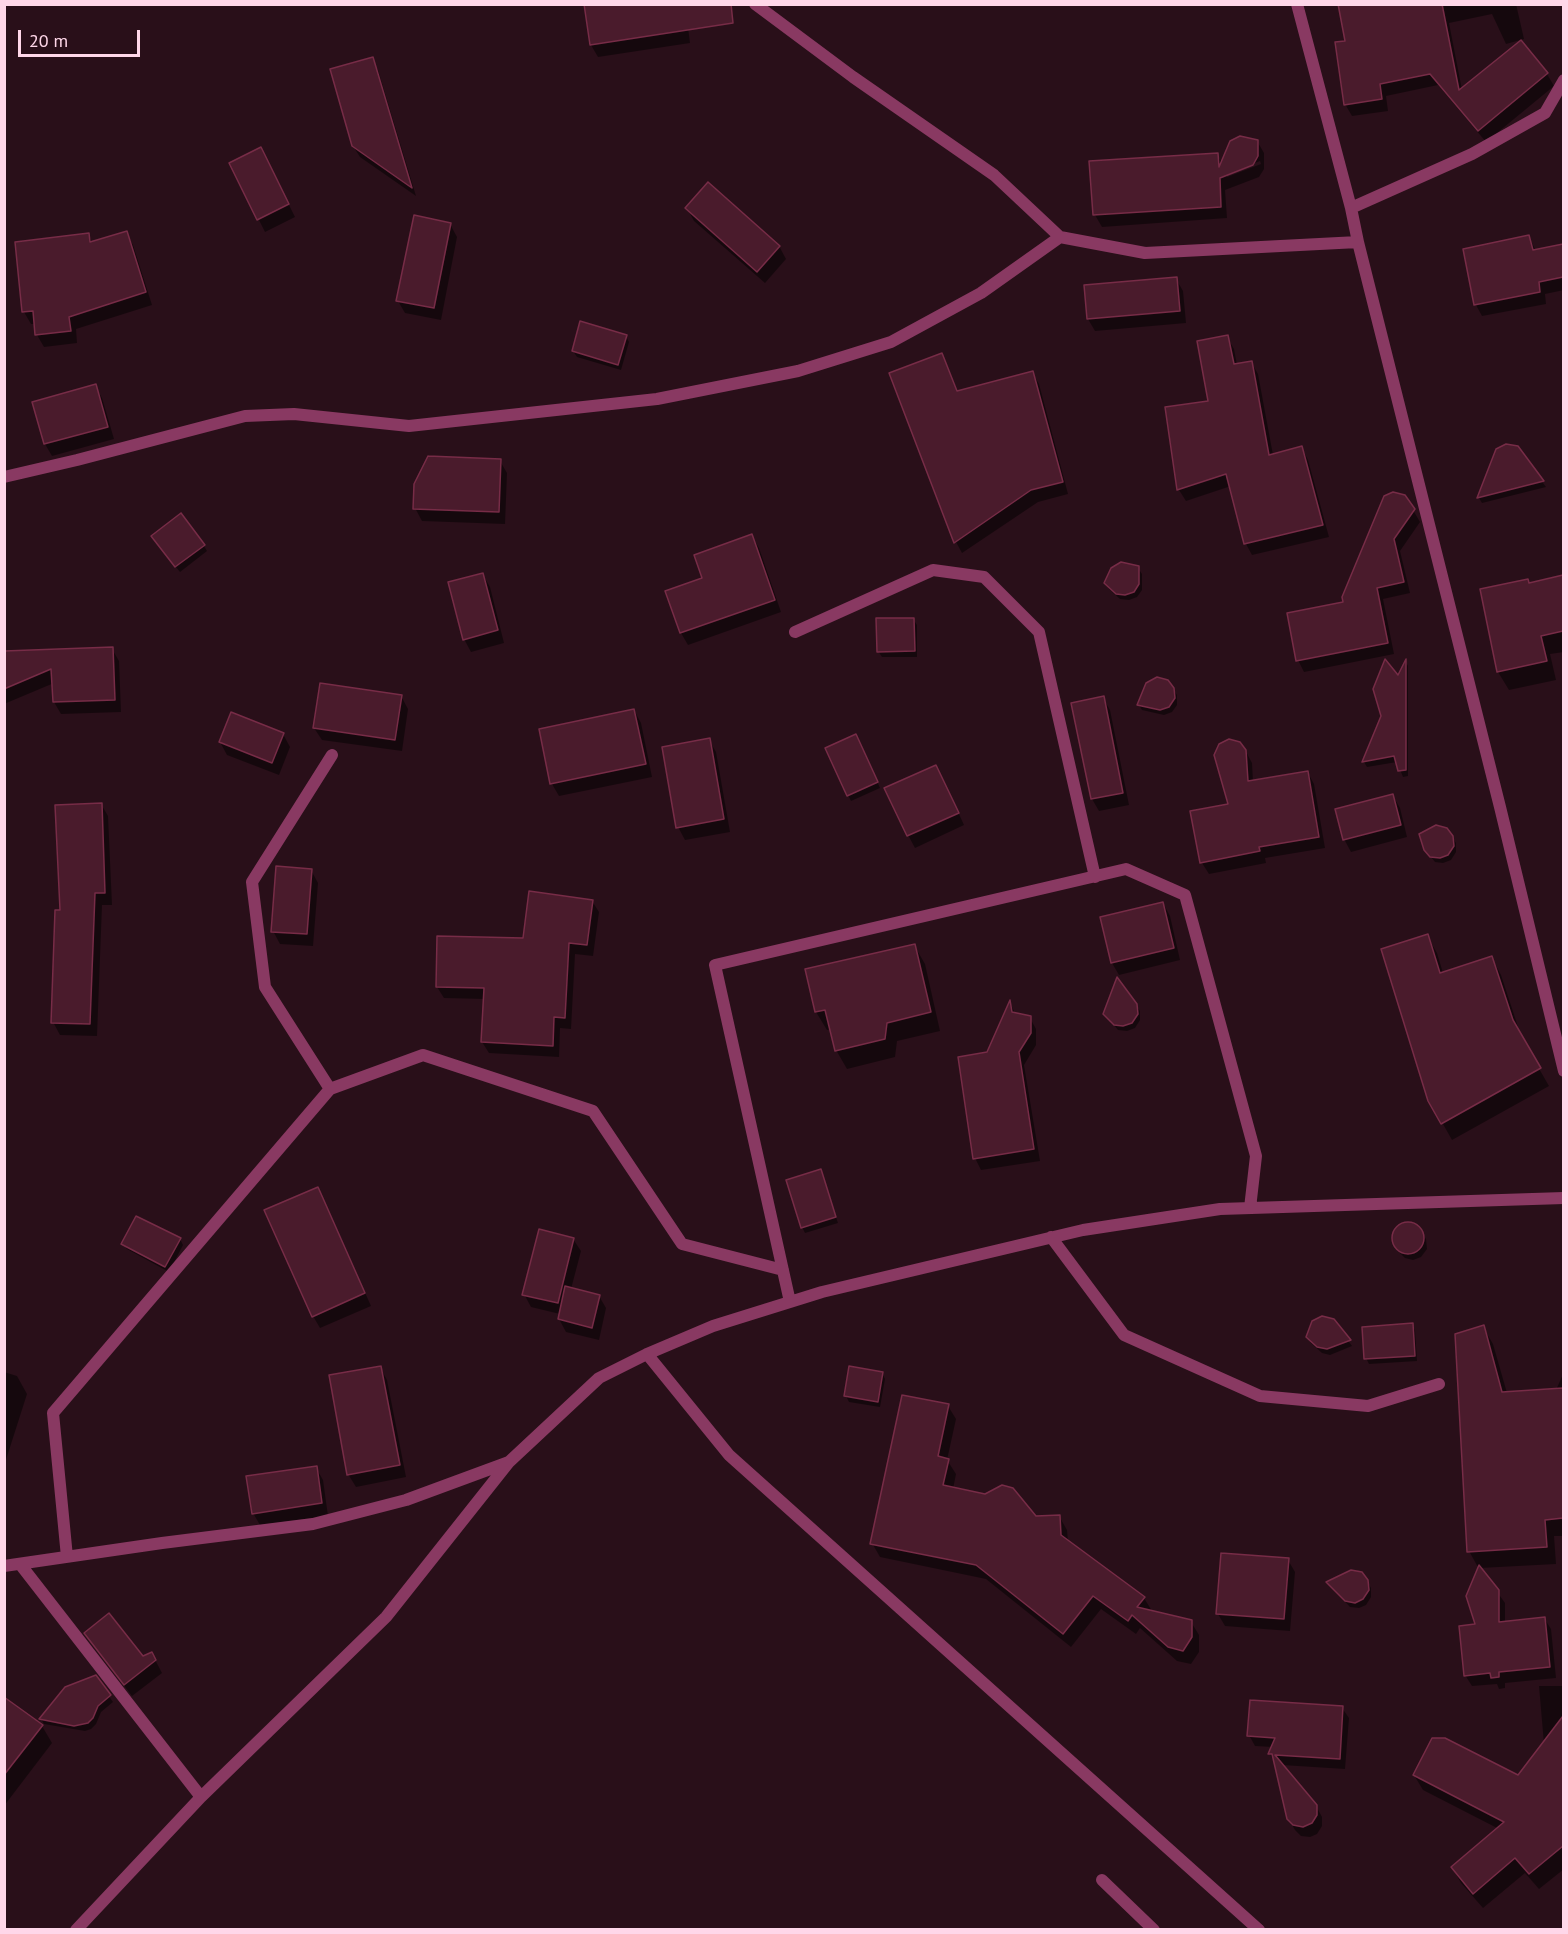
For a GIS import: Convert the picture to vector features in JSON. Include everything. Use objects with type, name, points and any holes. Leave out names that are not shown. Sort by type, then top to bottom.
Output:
[{"type":"street","points":[[755,4],[853,77],[994,175],[1060,237],[1144,253],[1358,242]]},
{"type":"street","points":[[1298,4],[1494,783],[1563,1071]]},
{"type":"street","points":[[1351,208],[1472,154],[1545,113],[1563,80]]},
{"type":"street","points":[[4,477],[246,416],[294,414],[409,426],[657,399],[798,371],[891,342],[981,293],[1060,237]]},
{"type":"street","points":[[795,633],[933,570],[984,577],[1039,633],[1095,877]]},
{"type":"street","points":[[330,1089],[265,987],[252,882],[332,755]]},
{"type":"street","points":[[790,1302],[715,965],[1126,869],[1185,895],[1256,1156],[1250,1208]]},
{"type":"street","points":[[67,1557],[53,1413],[330,1089],[423,1055],[593,1111],[682,1244],[783,1270]]},
{"type":"street","points":[[75,1929],[201,1797],[386,1617],[509,1462],[599,1378],[647,1354],[713,1326],[822,1292],[1083,1230],[1220,1209],[1563,1198]]},
{"type":"street","points":[[1051,1237],[1124,1335],[1260,1396],[1368,1406],[1439,1384]]},
{"type":"street","points":[[647,1354],[729,1455],[1259,1929]]},
{"type":"street","points":[[4,1566],[313,1524],[406,1500],[509,1462]]},
{"type":"street","points":[[20,1564],[201,1797]]},
{"type":"street","points":[[1102,1880],[1154,1929]]},
{"type":"building","points":[[584,4],[731,4],[733,23],[590,45]]},
{"type":"building","points":[[1338,4],[1442,4],[1459,90],[1521,40],[1548,73],[1478,131],[1430,74],[1380,84],[1382,99],[1344,105],[1335,42],[1345,41]]},
{"type":"building","points":[[373,57],[412,188],[352,146],[330,69]]},
{"type":"building","points":[[1240,136],[1258,140],[1258,156],[1253,165],[1220,178],[1221,207],[1093,215],[1089,161],[1218,153],[1219,167],[1230,141]]},
{"type":"building","points":[[261,147],[289,204],[257,220],[229,163]]},
{"type":"building","points":[[708,182],[780,246],[757,272],[685,208]]},
{"type":"building","points":[[414,215],[451,223],[434,308],[396,301]]},
{"type":"building","points":[[127,231],[146,292],[69,317],[71,331],[35,335],[33,311],[22,312],[15,242],[89,233],[90,242]]},
{"type":"building","points":[[1529,235],[1533,250],[1563,244],[1563,277],[1539,282],[1540,292],[1474,305],[1463,249]]},
{"type":"building","points":[[1177,277],[1180,311],[1087,319],[1084,285]]},
{"type":"building","points":[[580,321],[627,335],[618,365],[572,351]]},
{"type":"building","points":[[1228,335],[1234,364],[1252,361],[1269,455],[1302,446],[1323,525],[1244,544],[1226,474],[1177,490],[1165,407],[1208,401],[1197,341]]},
{"type":"building","points":[[942,353],[957,391],[1033,371],[1063,482],[1031,490],[954,543],[889,373]]},
{"type":"building","points":[[96,384],[108,427],[44,444],[32,402]]},
{"type":"building","points":[[1506,444],[1518,446],[1544,481],[1477,498],[1496,449]]},
{"type":"building","points":[[428,456],[501,459],[499,512],[413,509],[414,484]]},
{"type":"building","points":[[1393,492],[1405,495],[1415,509],[1394,539],[1404,582],[1377,588],[1388,643],[1296,661],[1287,613],[1343,602],[1342,597],[1384,496]]},
{"type":"building","points":[[181,513],[205,545],[175,567],[151,536]]},
{"type":"building","points":[[752,534],[775,600],[680,633],[665,591],[702,578],[694,555]]},
{"type":"building","points":[[1121,562],[1139,566],[1139,584],[1134,592],[1125,595],[1116,594],[1104,583],[1111,568]]},
{"type":"building","points":[[483,573],[498,630],[463,640],[448,582]]},
{"type":"building","points":[[1563,575],[1563,631],[1541,636],[1547,661],[1497,672],[1480,589],[1528,579],[1529,583]]},
{"type":"building","points":[[876,618],[914,618],[915,651],[877,652]]},
{"type":"building","points":[[113,647],[115,700],[53,702],[51,669],[4,689],[4,651]]},
{"type":"building","points":[[1385,659],[1398,675],[1406,659],[1406,770],[1398,771],[1394,756],[1362,762],[1381,716],[1373,689]]},
{"type":"building","points":[[1157,677],[1168,680],[1174,688],[1175,698],[1169,707],[1160,710],[1137,705],[1146,683]]},
{"type":"building","points":[[320,683],[402,695],[395,740],[313,728]]},
{"type":"building","points":[[1104,696],[1123,793],[1091,799],[1071,703]]},
{"type":"building","points":[[634,709],[646,764],[550,784],[539,729]]},
{"type":"building","points":[[231,712],[284,733],[272,763],[219,742]]},
{"type":"building","points":[[856,734],[878,782],[847,796],[825,748]]},
{"type":"building","points":[[710,738],[724,819],[676,828],[662,747]]},
{"type":"building","points":[[1229,739],[1240,742],[1246,750],[1248,781],[1308,771],[1319,837],[1259,847],[1260,851],[1200,863],[1190,811],[1228,804],[1214,755],[1219,744]]},
{"type":"building","points":[[936,765],[959,813],[907,836],[884,788]]},
{"type":"building","points":[[1393,794],[1401,825],[1343,840],[1335,809]]},
{"type":"building","points":[[102,803],[105,893],[95,893],[90,1024],[51,1023],[55,910],[60,910],[55,805]]},
{"type":"building","points":[[1436,825],[1447,828],[1453,836],[1454,846],[1448,855],[1440,858],[1430,857],[1424,850],[1419,834]]},
{"type":"building","points":[[276,866],[312,869],[307,934],[271,932]]},
{"type":"building","points":[[529,891],[593,900],[587,945],[569,943],[565,1018],[554,1017],[553,1046],[481,1042],[484,988],[436,987],[437,936],[523,938]]},
{"type":"building","points":[[1163,902],[1174,948],[1111,963],[1100,917]]},
{"type":"building","points":[[1428,934],[1440,973],[1492,956],[1513,1020],[1541,1068],[1441,1124],[1428,1101],[1381,949]]},
{"type":"building","points":[[915,944],[931,1012],[887,1023],[885,1039],[835,1051],[825,1010],[815,1012],[805,969]]},
{"type":"building","points":[[1117,977],[1137,1004],[1138,1014],[1132,1023],[1123,1026],[1114,1025],[1103,1014]]},
{"type":"building","points":[[1010,1000],[1012,1012],[1031,1016],[1031,1033],[1019,1052],[1034,1149],[973,1159],[958,1057],[987,1052]]},
{"type":"building","points":[[821,1169],[836,1217],[801,1228],[786,1180]]},
{"type":"building","points":[[318,1187],[365,1293],[312,1317],[264,1210]]},
{"type":"building","points":[[136,1216],[181,1238],[165,1267],[121,1244]]},
{"type":"building","points":[[1408,1222],[1419,1227],[1424,1238],[1419,1249],[1408,1254],[1397,1249],[1392,1238],[1397,1227]]},
{"type":"building","points":[[539,1229],[574,1238],[558,1303],[522,1295]]},
{"type":"building","points":[[565,1286],[600,1295],[592,1328],[558,1319]]},
{"type":"building","points":[[1322,1316],[1334,1319],[1351,1340],[1327,1349],[1317,1347],[1306,1337],[1312,1321]]},
{"type":"building","points":[[1413,1323],[1415,1356],[1364,1359],[1362,1327]]},
{"type":"building","points":[[1484,1325],[1502,1392],[1563,1388],[1563,1518],[1545,1520],[1547,1547],[1467,1552],[1455,1334]]},
{"type":"building","points":[[381,1366],[400,1465],[347,1475],[329,1375]]},
{"type":"building","points":[[849,1366],[883,1372],[878,1402],[844,1396]]},
{"type":"building","points":[[902,1395],[949,1404],[938,1456],[949,1459],[943,1485],[985,1494],[1002,1485],[1013,1488],[1036,1516],[1060,1515],[1061,1535],[1145,1597],[1137,1607],[1192,1620],[1192,1637],[1183,1651],[1168,1647],[1132,1615],[1128,1621],[1093,1596],[1063,1634],[976,1565],[870,1544]]},
{"type":"building","points":[[317,1466],[322,1503],[252,1514],[246,1476]]},
{"type":"building","points":[[1221,1553],[1289,1558],[1284,1619],[1216,1614]]},
{"type":"building","points":[[1479,1565],[1499,1590],[1499,1622],[1545,1617],[1550,1667],[1499,1672],[1499,1677],[1491,1678],[1490,1673],[1464,1676],[1459,1626],[1475,1624],[1466,1596]]},
{"type":"building","points":[[1351,1570],[1362,1572],[1368,1580],[1369,1590],[1363,1599],[1355,1603],[1345,1601],[1326,1582]]},
{"type":"building","points":[[109,1613],[143,1656],[152,1652],[156,1660],[124,1685],[84,1633]]},
{"type":"building","points":[[96,1675],[111,1695],[98,1706],[88,1723],[74,1726],[39,1719],[65,1687]]},
{"type":"building","points":[[4,1697],[43,1725],[4,1775]]},
{"type":"building","points":[[1250,1700],[1343,1706],[1340,1759],[1275,1755],[1317,1805],[1317,1815],[1312,1823],[1303,1827],[1293,1825],[1287,1819],[1272,1754],[1268,1754],[1275,1738],[1247,1736]]},
{"type":"building","points":[[1563,1716],[1563,1846],[1529,1874],[1515,1858],[1473,1894],[1451,1867],[1504,1822],[1413,1775],[1432,1738],[1445,1738],[1518,1775]]}]
